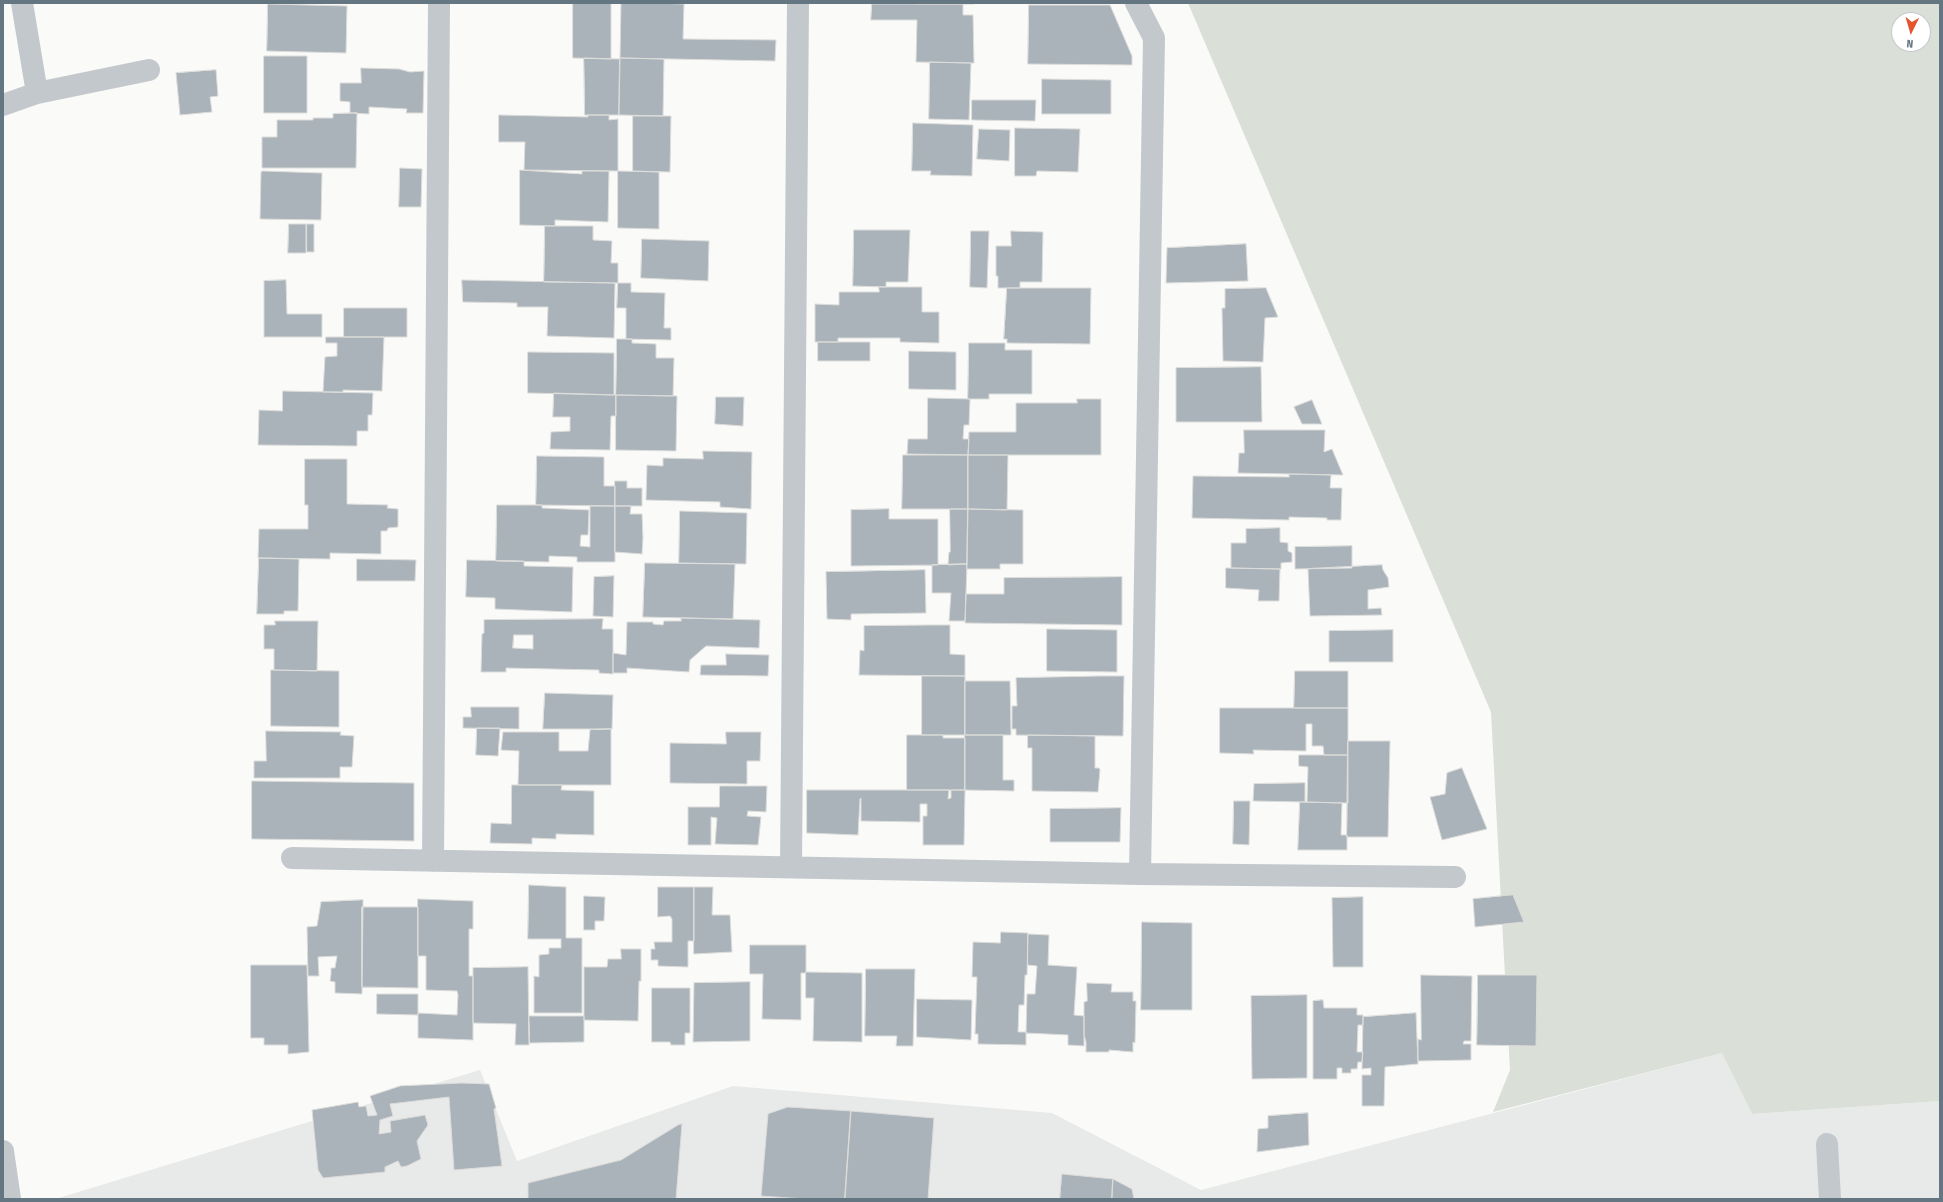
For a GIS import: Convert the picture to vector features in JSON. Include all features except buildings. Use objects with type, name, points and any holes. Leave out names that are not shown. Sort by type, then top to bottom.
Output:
[{"type":"street","points":[[22,3],[37,93]]},
{"type":"street","points":[[433,861],[439,3]]},
{"type":"street","points":[[791,866],[798,3]]},
{"type":"street","points":[[1136,3],[1154,38],[1140,874]]},
{"type":"street","points":[[3,105],[37,93],[150,70]]},
{"type":"street","points":[[292,858],[791,866],[1140,874],[1455,877]]},
{"type":"street","points":[[1827,1144],[1830,1199]]},
{"type":"street","points":[[3,1151],[10,1199]]},
{"type":"shaded area","points":[[1188,3],[1940,3],[1940,1101],[1752,1114],[1722,1053],[1493,1112],[1510,1070],[1491,712]]},
{"type":"shaded area","points":[[1722,1053],[1752,1114],[1940,1101],[1940,1199],[55,1199],[480,1070],[517,1161],[733,1086],[1052,1113],[1201,1190]]}]
